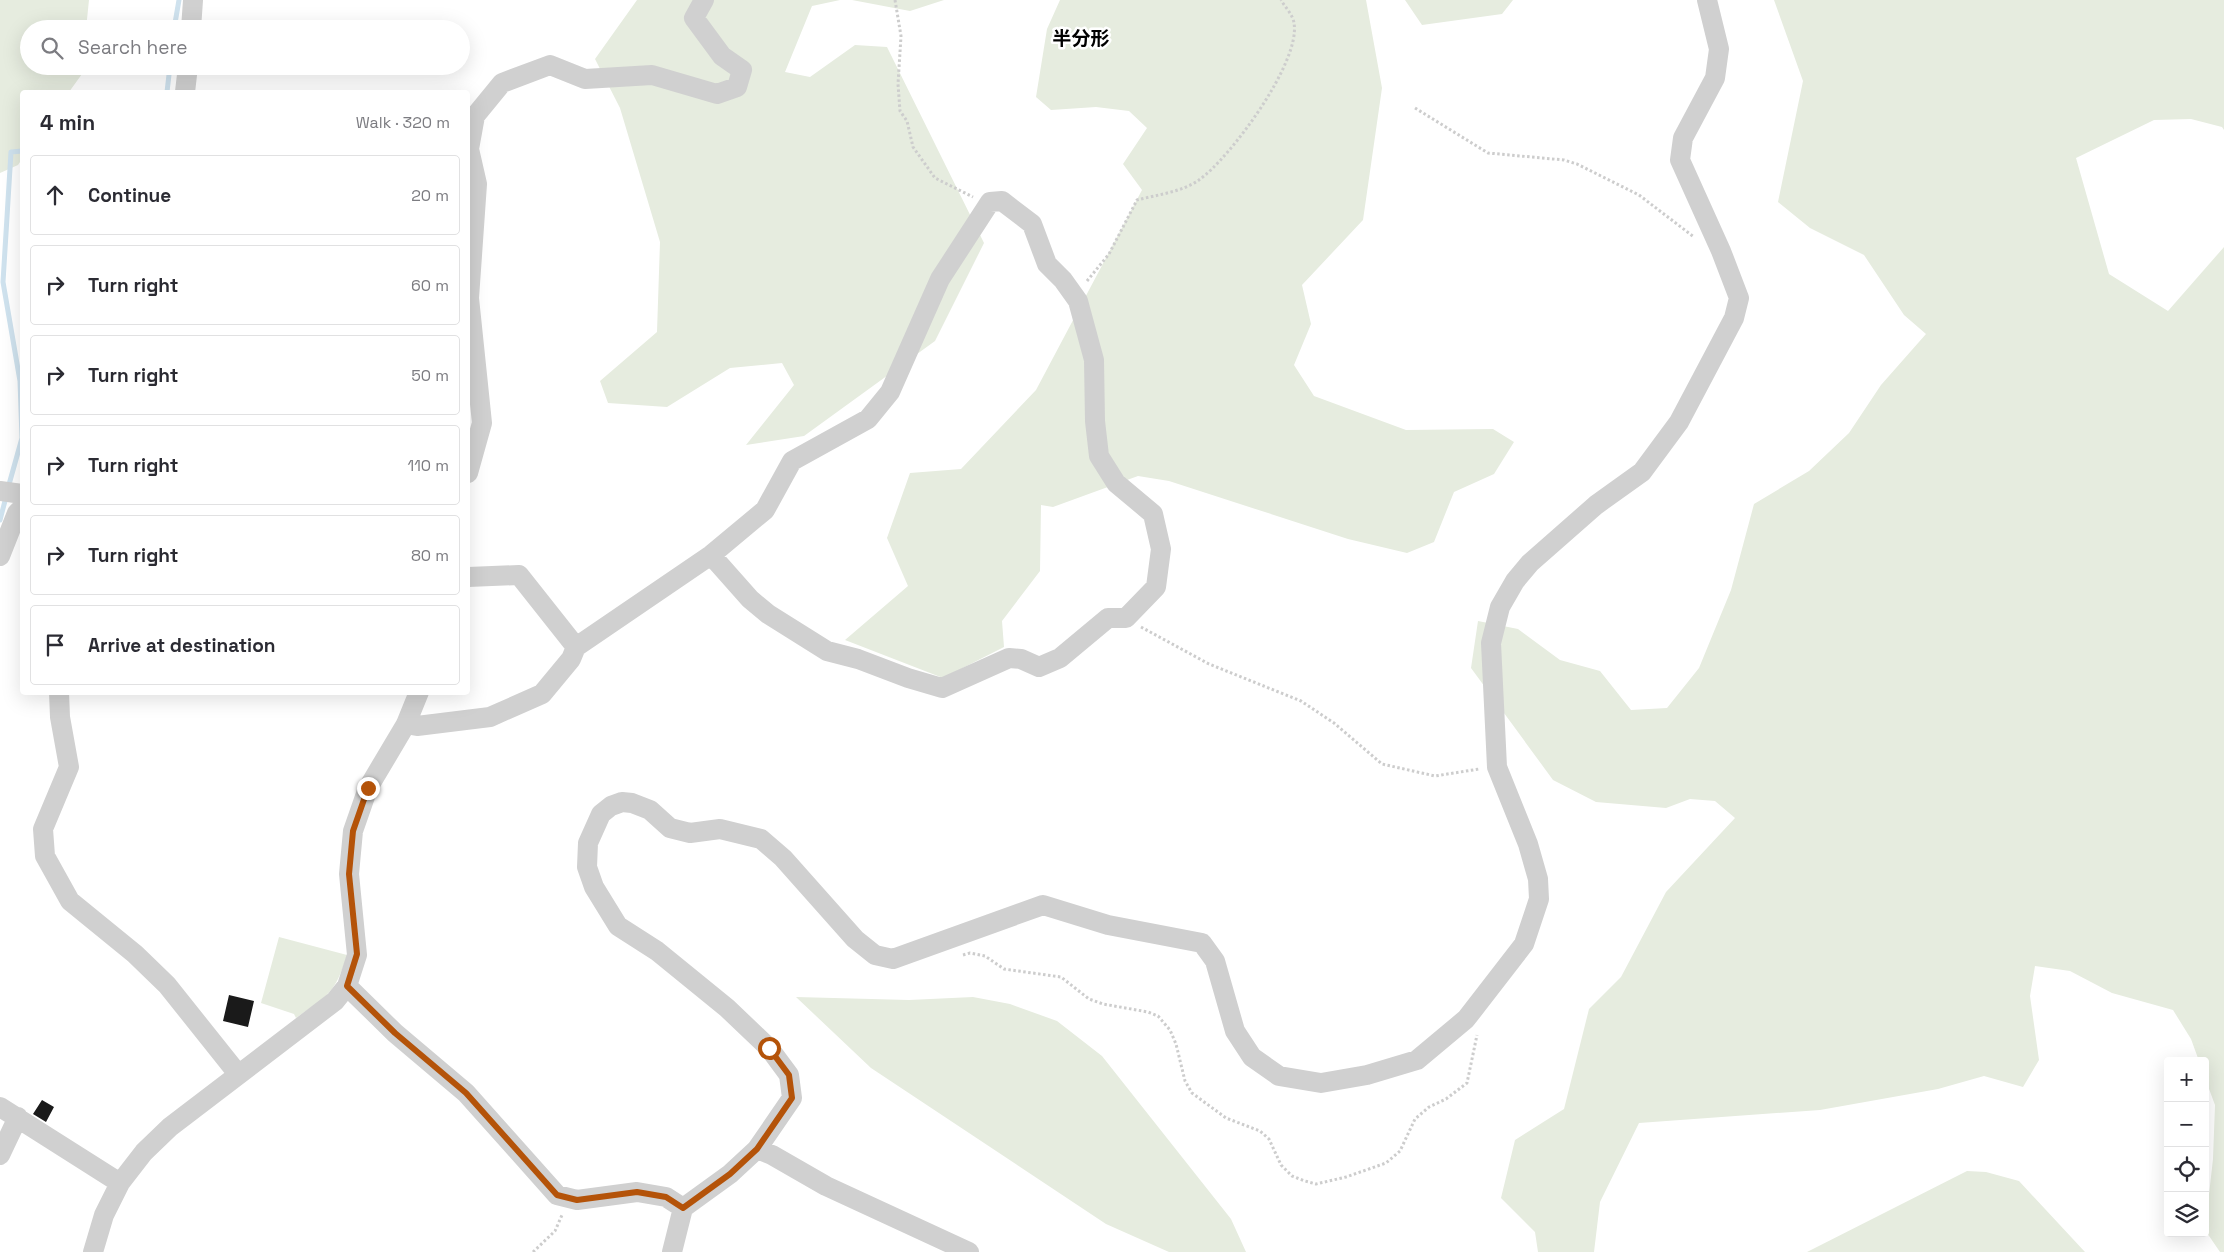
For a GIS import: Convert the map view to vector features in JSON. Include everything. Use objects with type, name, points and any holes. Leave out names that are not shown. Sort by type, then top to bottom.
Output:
[{"type":"street","points":[[192,20],[193,0]]},
{"type":"street","points":[[470,144],[475,116],[502,83],[550,65],[585,79],[652,75],[717,94],[737,87],[742,70],[722,56],[694,18],[704,0]]},
{"type":"street","points":[[672,1252],[683,1208],[730,1174],[757,1149],[792,1098],[789,1075],[769,1048],[727,1008],[657,952],[618,926],[594,887],[587,867],[588,843],[601,814],[610,806],[622,802],[632,803],[650,810],[670,828],[690,833],[720,829],[761,839],[783,858],[856,939],[875,955],[893,959],[1042,905],[1108,925],[1202,943],[1215,961],[1235,1031],[1252,1057],[1279,1076],[1321,1082],[1367,1075],[1417,1060],[1466,1019],[1524,944],[1539,899],[1538,879],[1528,844],[1497,767],[1491,643],[1500,607],[1515,581],[1530,563],[1596,506],[1642,472],[1683,414],[1734,318],[1739,298],[1721,251],[1680,160],[1682,138],[1715,78],[1719,49],[1707,0]]},
{"type":"street","points":[[186,90],[187,75]]},
{"type":"street","points":[[470,153],[477,184],[470,284]]},
{"type":"street","points":[[406,724],[417,726],[490,717],[542,694],[571,659],[576,646],[711,555],[765,510],[792,461],[868,419],[890,392],[940,279],[990,202],[1002,201],[1032,224],[1047,264],[1063,280],[1078,302],[1094,360],[1095,420],[1099,456],[1116,483],[1153,514],[1161,548],[1156,587],[1126,618],[1108,618],[1060,658],[1039,667],[1021,659],[1009,658],[942,688],[858,659],[827,651],[768,614],[750,599],[711,555]]},
{"type":"street","points":[[470,308],[482,423],[470,466]]},
{"type":"street","points":[[0,491],[20,494]]},
{"type":"street","points":[[0,556],[20,510]]},
{"type":"street","points":[[470,577],[519,575],[576,646]]},
{"type":"street","points":[[59,695],[60,717],[69,767],[43,829],[45,856],[70,901],[135,954],[167,985],[238,1074]]},
{"type":"street","points":[[93,1252],[104,1215],[120,1183],[144,1152],[170,1127],[335,1001],[347,986],[357,954],[349,874],[353,831],[368,788],[406,724],[418,695]]},
{"type":"street","points":[[347,986],[395,1033],[466,1093],[557,1195],[577,1200],[637,1192],[666,1197],[683,1208]]},
{"type":"street","points":[[0,1107],[120,1183]]},
{"type":"street","points":[[0,1156],[18,1118]]},
{"type":"street","points":[[757,1149],[772,1155],[826,1186],[969,1252]]},
{"type":"path","points":[[895,0],[901,36],[898,84],[900,111],[907,121],[914,147],[935,178],[962,193],[990,202]]},
{"type":"path","points":[[1074,296],[1109,254],[1137,200],[1171,191],[1198,180],[1225,154],[1260,109],[1289,57],[1295,36],[1294,21],[1281,0]]},
{"type":"path","points":[[1415,108],[1488,152],[1564,160],[1577,164],[1639,195],[1694,238]]},
{"type":"path","points":[[1126,618],[1209,664],[1301,701],[1334,723],[1382,764],[1435,776],[1497,767]]},
{"type":"path","points":[[962,956],[970,953],[985,956],[1004,969],[1061,977],[1089,998],[1103,1004],[1148,1012],[1158,1016],[1170,1030],[1176,1044],[1184,1081],[1192,1093],[1226,1118],[1260,1130],[1269,1139],[1281,1165],[1292,1176],[1316,1184],[1346,1177],[1386,1163],[1400,1152],[1415,1119],[1429,1107],[1446,1099],[1467,1083],[1477,1034],[1474,1009]]},
{"type":"path","points":[[533,1252],[555,1232],[561,1220],[565,1197]]},
{"type":"shaded area","points":[[0,0],[89,0],[87,20],[20,20],[20,75],[81,75],[70,90],[20,90],[20,162],[18,165],[0,173]]},
{"type":"shaded area","points":[[637,0],[840,0],[812,6],[785,72],[810,77],[855,45],[887,47],[984,243],[935,341],[804,436],[746,445],[794,385],[782,363],[730,368],[667,407],[608,403],[600,381],[657,332],[660,242],[620,108],[595,59]]},
{"type":"shaded area","points":[[852,0],[944,0],[910,11]]},
{"type":"shaded area","points":[[1060,0],[1366,0],[1382,88],[1363,220],[1302,285],[1311,324],[1294,365],[1314,396],[1406,430],[1493,429],[1514,442],[1494,474],[1454,492],[1434,542],[1407,553],[1348,539],[1169,481],[1138,476],[1053,507],[1041,505],[1040,571],[1002,621],[1004,647],[943,678],[845,640],[908,586],[887,538],[910,473],[961,469],[1036,390],[1142,190],[1123,164],[1147,128],[1129,111],[1096,107],[1051,110],[1036,97],[1047,29]]},
{"type":"shaded area","points":[[1405,0],[1513,0],[1502,14],[1422,25]]},
{"type":"shaded area","points":[[1774,0],[2224,0],[2224,130],[2222,127],[2191,119],[2154,120],[2076,158],[2109,274],[2168,311],[2224,247],[2224,1252],[2220,1252],[2209,1236],[2209,1194],[2213,1159],[2215,1105],[2209,1089],[2209,1057],[2198,1057],[2191,1039],[2173,1010],[2112,993],[2070,971],[2035,966],[2030,996],[2039,1060],[2023,1087],[1984,1076],[1938,1089],[1820,1110],[1639,1123],[1600,1202],[1594,1252],[1538,1252],[1535,1232],[1501,1198],[1515,1140],[1564,1109],[1589,1009],[1621,977],[1666,892],[1735,818],[1715,801],[1690,799],[1666,808],[1596,802],[1553,780],[1471,668],[1478,621],[1518,629],[1560,660],[1600,671],[1631,710],[1667,708],[1699,668],[1731,590],[1754,504],[1809,471],[1849,433],[1881,385],[1926,334],[1904,315],[1864,255],[1810,228],[1778,202],[1803,81]]},
{"type":"shaded area","points":[[279,937],[347,955],[334,986],[316,1004],[296,1018],[294,1014],[261,1003]]},
{"type":"shaded area","points":[[796,997],[909,1000],[973,997],[1010,1004],[1057,1021],[1102,1056],[1231,1219],[1246,1252],[1169,1252],[1106,1224],[871,1068]]},
{"type":"shaded area","points":[[1967,1171],[1986,1172],[2019,1181],[2085,1252],[1807,1252]]},
{"type":"building","points":[[229,995],[254,1001],[248,1027],[223,1021]]},
{"type":"building","points":[[42,1100],[54,1107],[46,1122],[33,1114]]},
{"type":"waterway","points":[[176,20],[179,0]]},
{"type":"waterway","points":[[167,90],[169,75]]},
{"type":"waterway","points":[[20,151],[11,152],[3,282],[20,381]]},
{"type":"waterway","points":[[8,488],[20,445]]},
{"type":"waterway","points":[[0,520],[6,497]]},
{"type":"district","name":"半分形","points":[[1081,38]]},
{"type":"route","points":[[368,788],[353,831],[349,874],[357,954],[347,986],[395,1033],[466,1093],[557,1195],[577,1200],[637,1192],[666,1197],[683,1208],[730,1174],[757,1149],[792,1098],[789,1075],[769,1048]]}]
